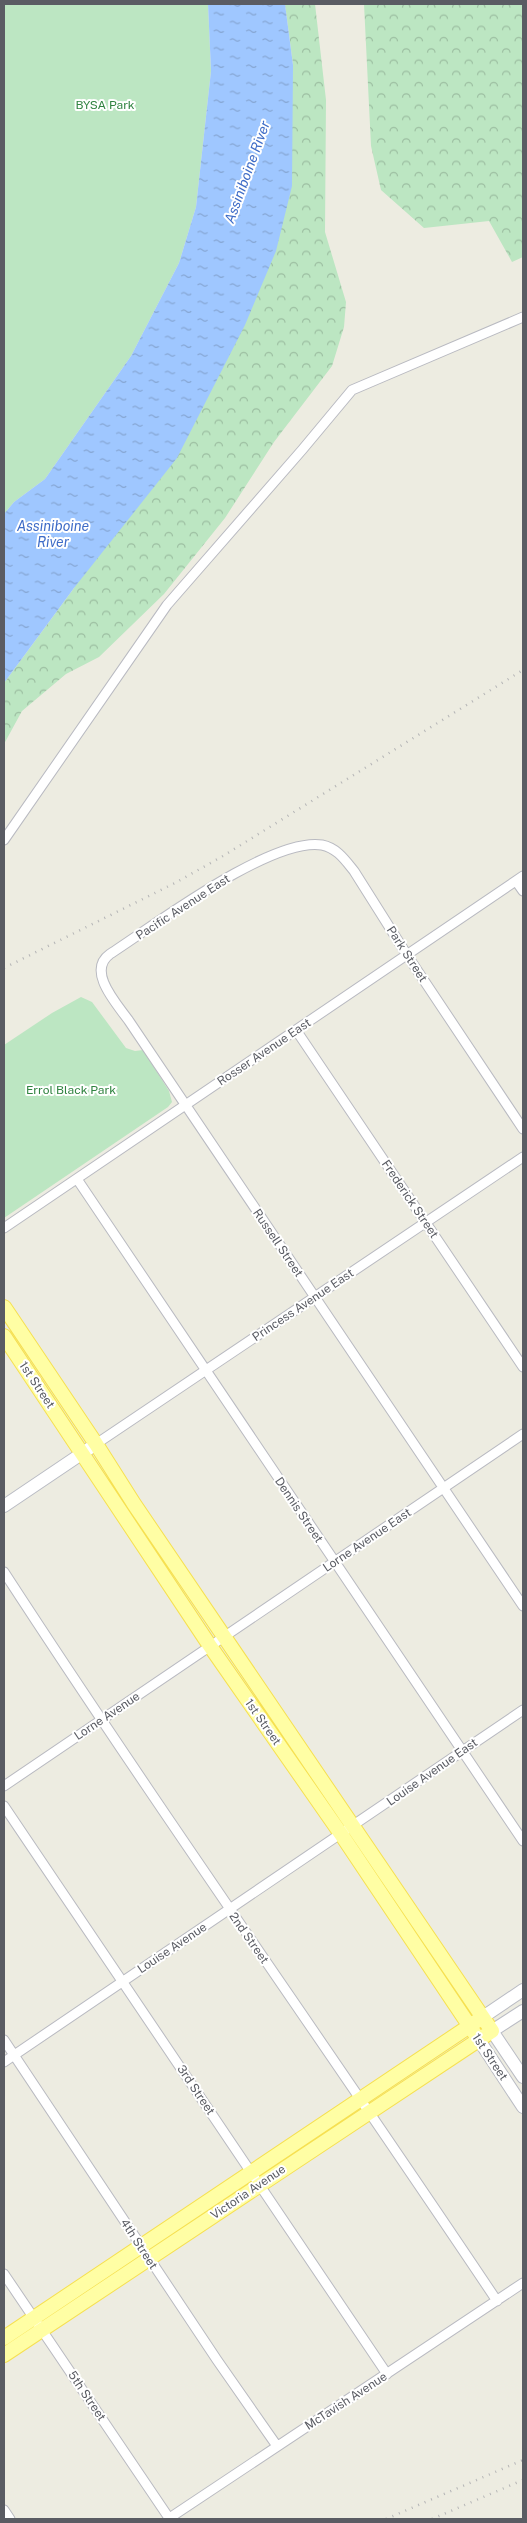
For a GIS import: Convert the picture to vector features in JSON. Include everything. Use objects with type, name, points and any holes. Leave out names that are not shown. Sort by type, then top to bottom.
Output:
[{"type":"main road","name":"1st Street","points":[[4,1307],[224,1638],[354,1826],[523,2077]]},
{"type":"main road","name":"1st Street","points":[[4,1336],[210,1646],[341,1834],[523,2107]]},
{"type":"main road","name":"Princess Avenue East","points":[[4,1506],[96,1444]]},
{"type":"main road","points":[[483,2017],[523,1990]]},
{"type":"main road","points":[[492,2031],[523,2011]]},
{"type":"main road","name":"Victoria Avenue","points":[[4,2338],[140,2245],[483,2017]]},
{"type":"main road","name":"Victoria Avenue","points":[[4,2355],[492,2031]]},
{"type":"street","points":[[4,840],[166,605],[352,390],[523,317]]},
{"type":"street","name":"Park Street","points":[[256,862],[278,852],[309,846],[323,846],[337,852],[354,871],[407,955],[523,1129]]},
{"type":"street","name":"Pacific Avenue East","points":[[110,954],[256,862]]},
{"type":"street","points":[[520,878],[523,891]]},
{"type":"street","name":"Rosser Avenue East","points":[[4,1228],[520,878]]},
{"type":"street","name":"Russell Street","points":[[110,954],[101,963],[100,971],[104,981],[523,1606]]},
{"type":"street","name":"Frederick Street","points":[[296,1030],[523,1367]]},
{"type":"street","name":"Princess Avenue East","points":[[96,1444],[523,1157]]},
{"type":"street","name":"Dennis Street","points":[[76,1179],[523,1841]]},
{"type":"street","name":"Lorne Avenue East","points":[[210,1646],[523,1434]]},
{"type":"street","name":"2nd Street","points":[[4,1572],[229,1910],[362,2098],[497,2301]]},
{"type":"street","name":"Lorne Avenue","points":[[4,1786],[210,1646]]},
{"type":"street","name":"Louise Avenue East","points":[[341,1834],[523,1710]]},
{"type":"street","name":"3rd Street","points":[[4,1806],[387,2374]]},
{"type":"street","name":"Louise Avenue","points":[[4,2062],[341,1834]]},
{"type":"street","name":"4th Street","points":[[4,2040],[149,2259],[278,2446]]},
{"type":"street","name":"5th Street","points":[[4,2274],[169,2519]]},
{"type":"street","name":"McTavish Avenue","points":[[169,2519],[523,2283]]},
{"type":"street","points":[[4,2510],[10,2519]]},
{"type":"green space","name":"BYSA Park","points":[[4,4],[208,4],[211,71],[196,207],[179,263],[131,356],[45,479],[14,502],[4,514]]},
{"type":"green space","points":[[285,4],[315,4],[326,100],[325,232],[346,302],[344,327],[332,366],[274,442],[225,518],[164,594],[99,657],[66,674],[22,711],[4,744],[4,683],[74,588],[293,65]]},
{"type":"green space","points":[[364,4],[523,4],[523,257],[512,262],[489,221],[424,228],[381,190],[371,146]]},
{"type":"green space","name":"Errol Black Park","points":[[81,997],[92,1002],[126,1048],[135,1051],[143,1050],[169,1091],[172,1102],[168,1107],[4,1218],[4,1045],[52,1013]]},
{"type":"water","name":"Assiniboine River","points":[[208,4],[285,4],[293,65],[292,186],[276,251],[245,325],[177,458],[74,588],[4,683],[4,514],[14,502],[45,479],[131,356],[179,263],[196,207],[211,71]]},
{"type":"railway","points":[[4,968],[175,883],[223,856],[523,670]]},
{"type":"railway","points":[[386,2519],[523,2460]]},
{"type":"railway","points":[[432,2519],[523,2480]]}]
